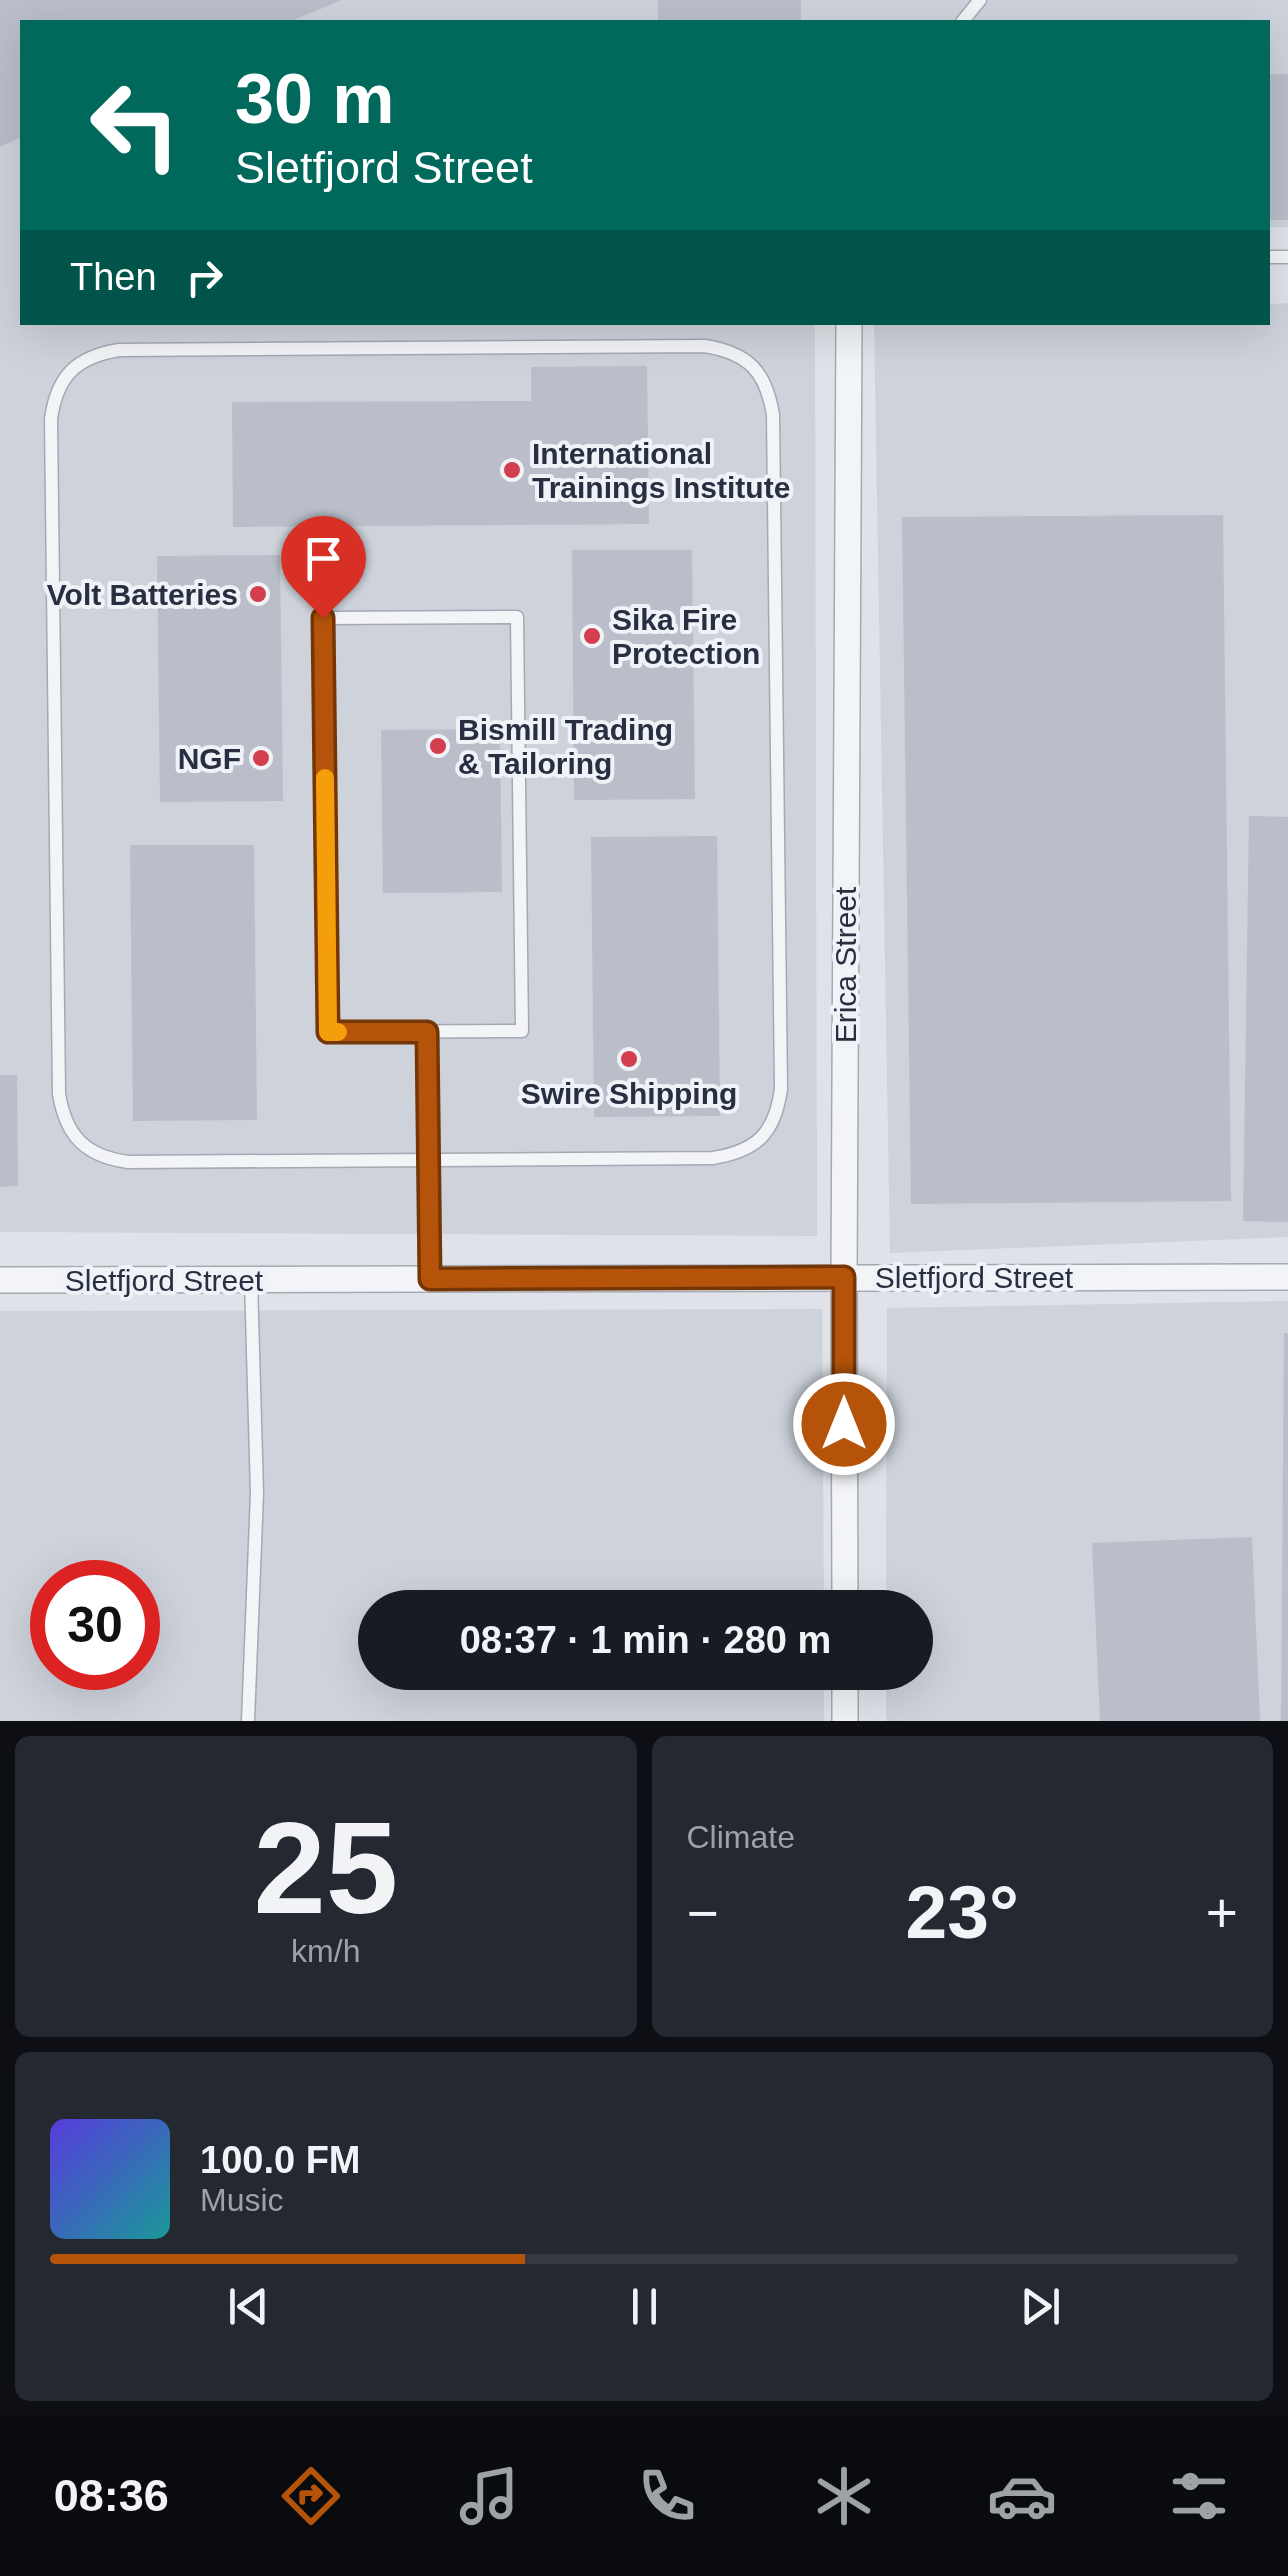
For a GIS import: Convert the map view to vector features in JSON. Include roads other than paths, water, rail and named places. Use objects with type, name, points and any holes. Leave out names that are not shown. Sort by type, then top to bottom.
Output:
[{"type":"street","name":"Erica Street","points":[[845,1590],[849,325]]},
{"type":"street","name":"Sletfjord Street","points":[[0,1280],[1288,1277]]},
{"type":"street","points":[[845,1690],[845,1721]]},
{"type":"lane","points":[[964,20],[980,0]]},
{"type":"lane","points":[[705,346],[745,359],[760,374],[770,394],[774,415],[781,1089],[778,1110],[768,1130],[754,1145],[734,1155],[428,1160],[128,1162],[107,1159],[88,1149],[72,1134],[62,1115],[58,1094],[51,419],[54,398],[64,379],[78,363],[98,354],[119,350],[705,346]]},
{"type":"lane","points":[[517,617],[522,1031],[427,1032],[328,1032],[323,618],[517,617]]},
{"type":"lane","points":[[427,1032],[430,1279]]},
{"type":"lane","points":[[248,1721],[257,1493],[251,1280]]},
{"type":"place","name":"International Trainings Institute","points":[[512,470]]},
{"type":"place","name":"Volt Batteries","points":[[258,594]]},
{"type":"place","name":"Sika Fire Protection","points":[[592,636]]},
{"type":"place","name":"Bismill Trading & Tailoring","points":[[438,746]]},
{"type":"place","name":"NGF","points":[[261,758]]},
{"type":"place","name":"Swire Shipping","points":[[629,1059]]}]
